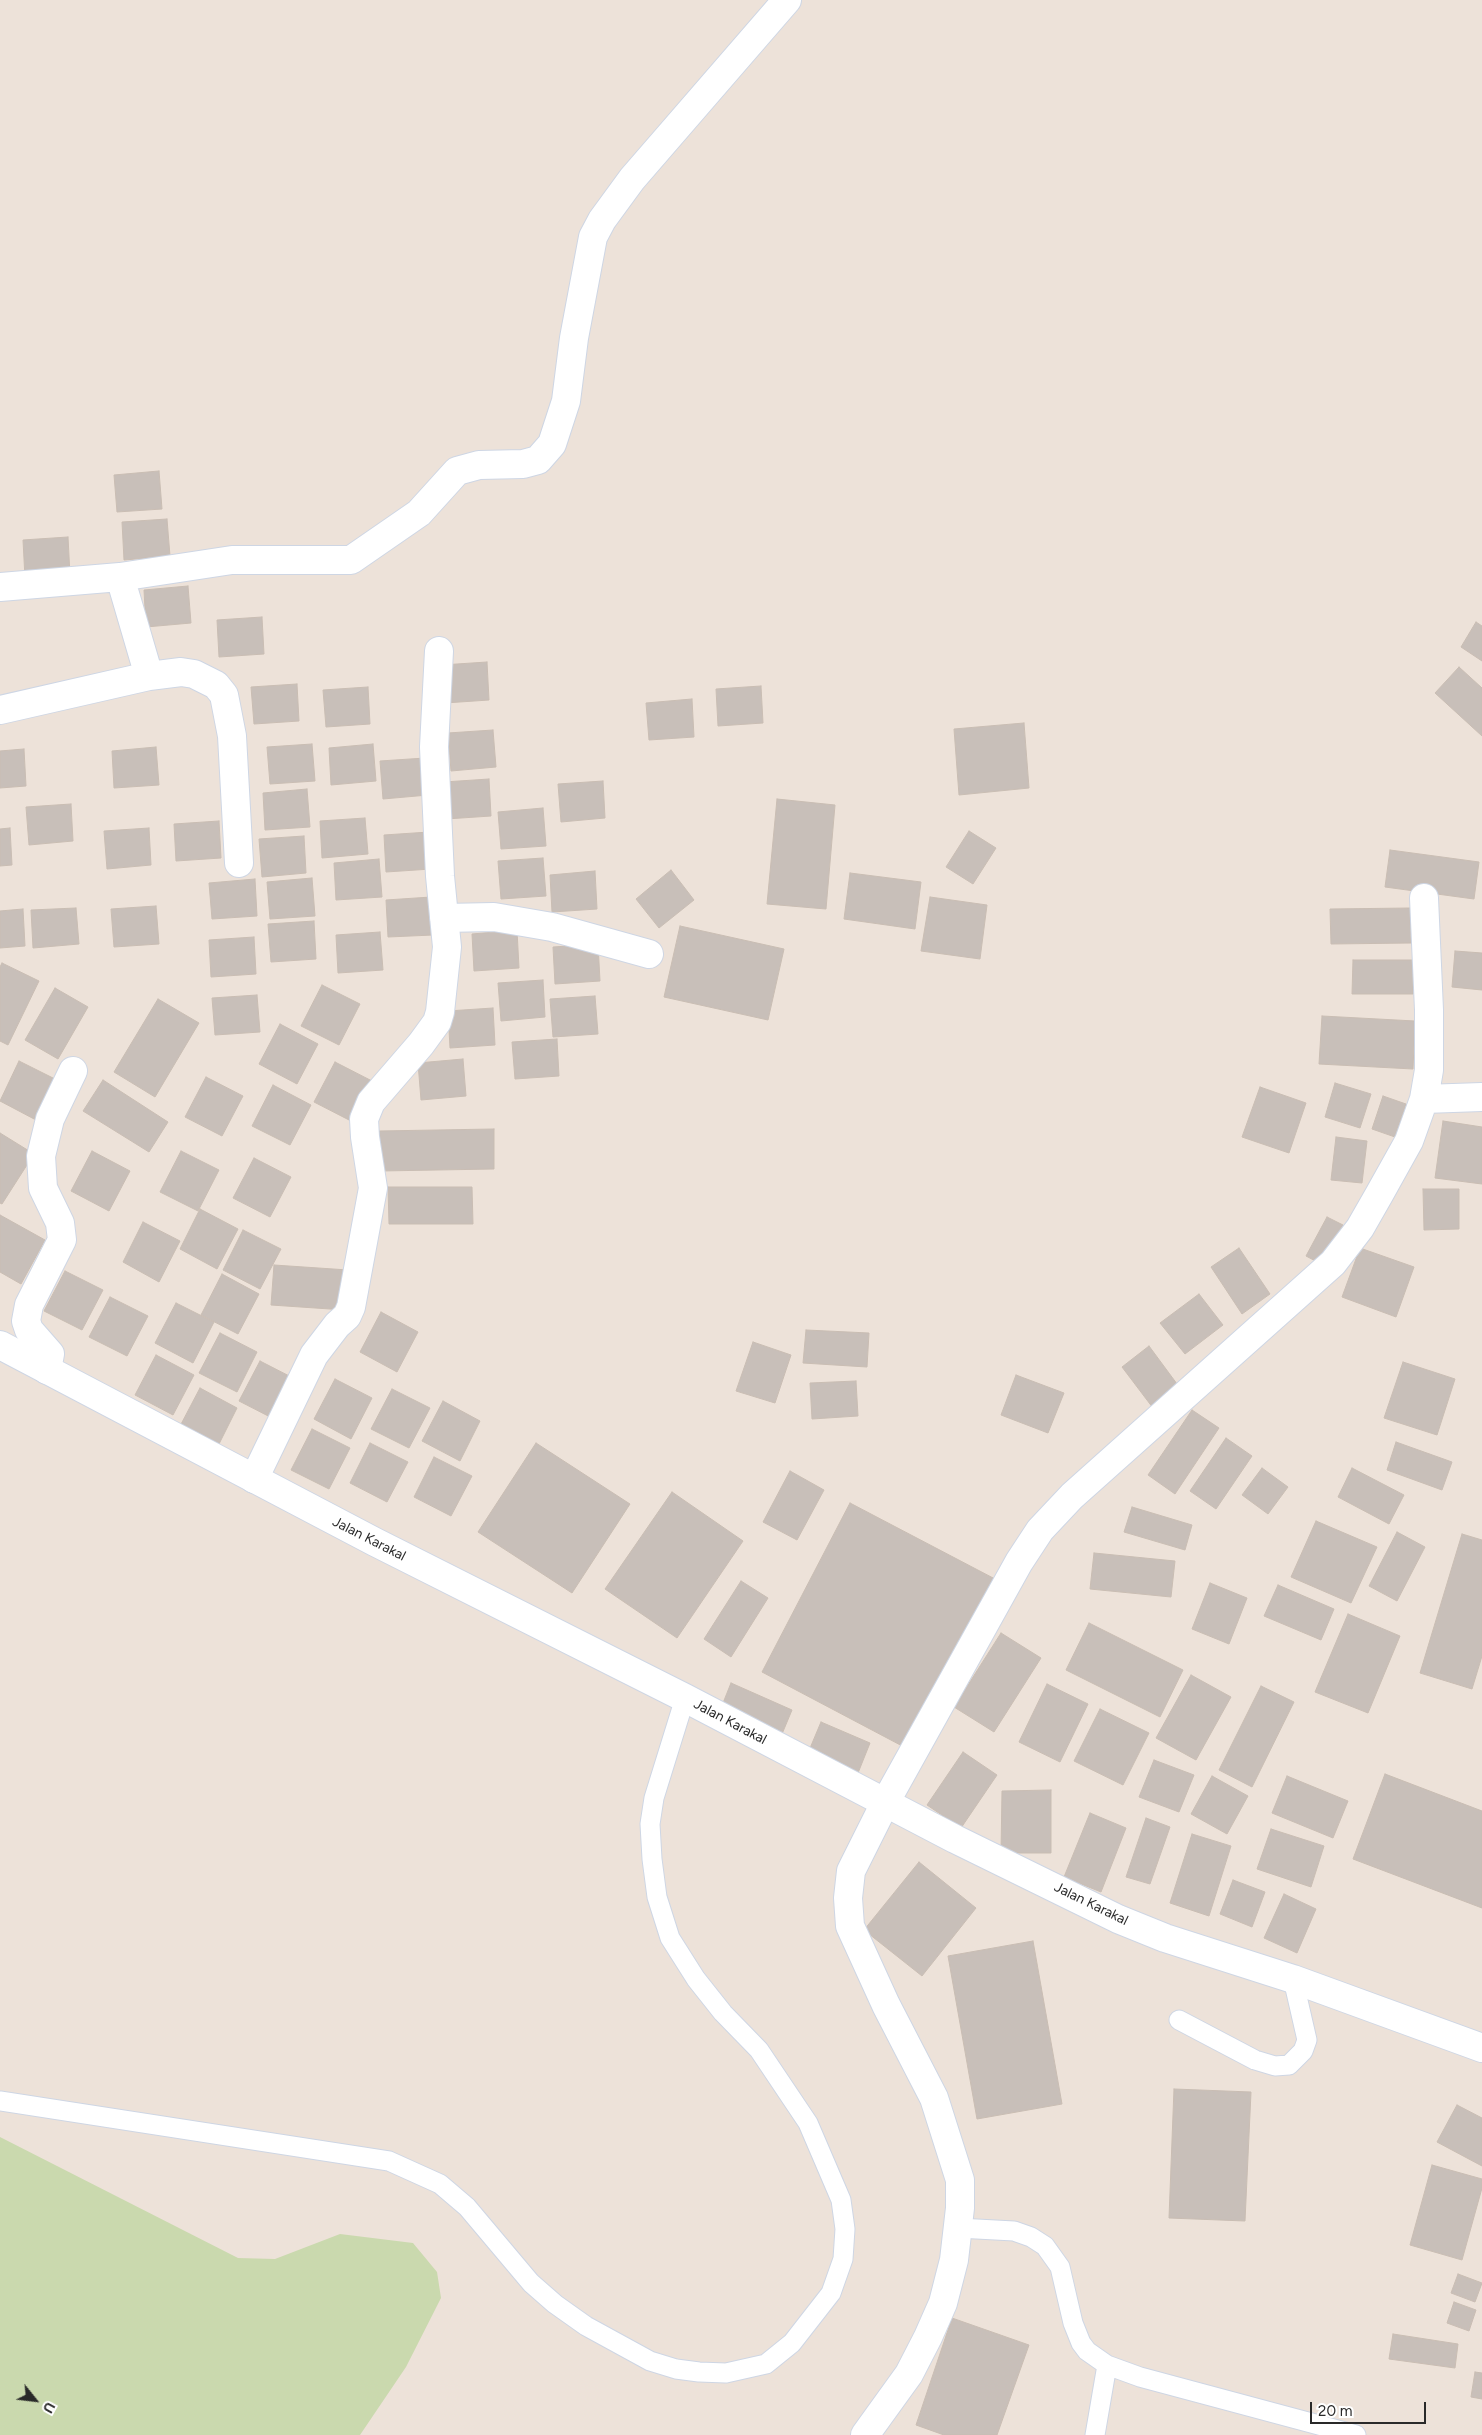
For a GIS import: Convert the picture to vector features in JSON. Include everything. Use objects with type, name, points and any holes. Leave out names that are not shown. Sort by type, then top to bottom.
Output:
[{"type":"street","points":[[0,587],[120,577],[232,560],[351,560],[419,513],[457,471],[479,464],[523,464],[538,460],[552,444],[566,402],[574,338],[593,237],[602,220],[632,179],[787,0]]},
{"type":"street","points":[[120,577],[149,676]]},
{"type":"street","points":[[254,1479],[314,1355],[347,1316],[351,1307],[373,1188],[364,1137],[364,1119],[371,1102],[437,1022],[442,1001],[447,947],[434,747],[439,651]]},
{"type":"street","points":[[0,710],[149,676],[181,672],[194,674],[216,685],[224,695],[232,736],[238,863]]},
{"type":"street","points":[[865,2435],[909,2374],[928,2337],[942,2303],[954,2260],[958,2228],[960,2180],[934,2098],[886,2005],[850,1926],[848,1898],[851,1871],[885,1803],[1019,1562],[1040,1530],[1072,1496],[1333,1263],[1360,1228],[1409,1140],[1424,1099],[1428,1070],[1429,1010],[1424,898]]},
{"type":"street","points":[[444,918],[494,917],[552,927],[649,954]]},
{"type":"street","points":[[46,1370],[50,1354],[29,1330],[26,1321],[29,1305],[62,1240],[60,1223],[43,1188],[40,1162],[50,1120],[73,1071]]},
{"type":"street","points":[[1424,1099],[1482,1097]]},
{"type":"street","name":"Jalan Karakal","points":[[0,1346],[375,1542],[685,1698],[885,1803],[1118,1919],[1165,1938],[1294,1979],[1482,2048]]},
{"type":"lane","points":[[0,2101],[389,2161],[440,2184],[467,2207],[531,2283],[586,2326],[650,2361],[676,2369],[726,2373],[766,2364],[792,2343],[832,2293],[843,2259],[845,2229],[841,2200],[808,2123],[760,2050],[723,2012],[696,1978],[670,1938],[657,1897],[650,1824],[654,1798],[685,1698]]},
{"type":"lane","points":[[1178,2020],[1255,2060],[1274,2066],[1289,2065],[1303,2051],[1307,2040],[1294,1979]]},
{"type":"lane","points":[[958,2228],[1014,2231],[1031,2237],[1045,2246],[1060,2267],[1073,2323],[1081,2343],[1087,2351],[1107,2365],[1140,2377],[1356,2435]]},
{"type":"lane","points":[[1095,2435],[1107,2365]]},
{"type":"green space","points":[[0,2137],[238,2258],[275,2259],[340,2234],[413,2243],[437,2272],[441,2298],[406,2367],[360,2435],[0,2435]]},
{"type":"building","points":[[159,471],[162,509],[117,512],[114,475]]},
{"type":"building","points":[[167,519],[170,556],[124,560],[122,522]]},
{"type":"building","points":[[68,537],[70,575],[25,578],[23,540]]},
{"type":"building","points":[[188,586],[191,623],[146,627],[144,590]]},
{"type":"building","points":[[262,617],[264,654],[219,657],[217,620]]},
{"type":"building","points":[[1476,622],[1482,626],[1482,661],[1461,647]]},
{"type":"building","points":[[487,662],[489,700],[445,703],[442,665]]},
{"type":"building","points":[[1459,667],[1482,688],[1482,736],[1435,693]]},
{"type":"building","points":[[297,684],[299,721],[254,724],[251,687]]},
{"type":"building","points":[[761,686],[763,723],[718,726],[716,689]]},
{"type":"building","points":[[368,687],[370,724],[326,727],[323,690]]},
{"type":"building","points":[[692,699],[694,737],[649,740],[646,703]]},
{"type":"building","points":[[1024,723],[1029,788],[959,795],[954,729]]},
{"type":"building","points":[[493,730],[496,767],[451,771],[448,733]]},
{"type":"building","points":[[312,744],[315,781],[270,784],[267,747]]},
{"type":"building","points":[[373,744],[376,781],[331,785],[329,748]]},
{"type":"building","points":[[156,747],[159,785],[114,788],[112,751]]},
{"type":"building","points":[[24,749],[26,786],[0,788],[0,751]]},
{"type":"building","points":[[425,758],[428,795],[383,799],[380,761]]},
{"type":"building","points":[[489,779],[491,816],[446,819],[444,782]]},
{"type":"building","points":[[603,781],[605,818],[561,822],[558,784]]},
{"type":"building","points":[[307,789],[310,827],[265,830],[263,793]]},
{"type":"building","points":[[777,799],[835,805],[826,909],[767,904]]},
{"type":"building","points":[[71,804],[73,841],[29,845],[26,807]]},
{"type":"building","points":[[543,808],[546,846],[501,849],[498,812]]},
{"type":"building","points":[[365,818],[368,854],[322,858],[320,821]]},
{"type":"building","points":[[219,821],[221,858],[176,861],[174,824]]},
{"type":"building","points":[[10,828],[12,865],[0,866],[0,829]]},
{"type":"building","points":[[149,828],[151,865],[107,869],[104,831]]},
{"type":"building","points":[[969,831],[996,848],[973,884],[946,867]]},
{"type":"building","points":[[429,832],[431,869],[386,872],[384,835]]},
{"type":"building","points":[[304,836],[306,873],[262,877],[259,839]]},
{"type":"building","points":[[1390,850],[1479,862],[1474,899],[1385,887]]},
{"type":"building","points":[[543,858],[546,896],[501,899],[498,861]]},
{"type":"building","points":[[379,859],[382,897],[336,900],[334,863]]},
{"type":"building","points":[[671,870],[694,900],[659,928],[636,899]]},
{"type":"building","points":[[595,871],[597,909],[552,912],[550,875]]},
{"type":"building","points":[[850,873],[921,882],[915,929],[844,919]]},
{"type":"building","points":[[312,878],[315,916],[270,919],[267,882]]},
{"type":"building","points":[[255,879],[257,916],[212,919],[209,883]]},
{"type":"building","points":[[431,897],[433,935],[388,937],[386,900]]},
{"type":"building","points":[[930,897],[987,905],[980,959],[921,951]]},
{"type":"building","points":[[156,906],[159,944],[114,947],[111,909]]},
{"type":"building","points":[[76,908],[79,944],[33,948],[31,910]]},
{"type":"building","points":[[1410,908],[1411,943],[1331,944],[1330,909]]},
{"type":"building","points":[[23,909],[25,946],[0,948],[0,911]]},
{"type":"building","points":[[314,921],[316,959],[271,962],[268,924]]},
{"type":"building","points":[[680,926],[784,949],[768,1020],[664,997]]},
{"type":"building","points":[[517,930],[519,968],[474,971],[472,934]]},
{"type":"building","points":[[380,932],[383,970],[338,973],[336,935]]},
{"type":"building","points":[[254,937],[256,974],[211,977],[209,940]]},
{"type":"building","points":[[598,944],[600,981],[555,984],[553,947]]},
{"type":"building","points":[[1455,951],[1482,953],[1482,990],[1452,987]]},
{"type":"building","points":[[1353,960],[1413,960],[1413,994],[1352,994]]},
{"type":"building","points":[[2,963],[39,981],[8,1045],[0,1041],[0,967]]},
{"type":"building","points":[[543,980],[545,1017],[501,1021],[498,983]]},
{"type":"building","points":[[322,985],[360,1004],[339,1045],[301,1026]]},
{"type":"building","points":[[55,988],[88,1007],[58,1059],[25,1040]]},
{"type":"building","points":[[257,995],[260,1032],[215,1035],[212,998]]},
{"type":"building","points":[[595,996],[598,1034],[553,1037],[550,999]]},
{"type":"building","points":[[158,999],[199,1023],[155,1097],[114,1072]]},
{"type":"building","points":[[493,1008],[495,1045],[450,1048],[448,1011]]},
{"type":"building","points":[[1322,1016],[1415,1021],[1413,1069],[1319,1064]]},
{"type":"building","points":[[280,1024],[318,1044],[297,1084],[259,1064]]},
{"type":"building","points":[[557,1039],[559,1076],[515,1079],[512,1042]]},
{"type":"building","points":[[463,1059],[466,1096],[421,1100],[418,1063]]},
{"type":"building","points":[[19,1061],[57,1080],[36,1120],[0,1101]]},
{"type":"building","points":[[335,1062],[372,1081],[351,1121],[314,1102]]},
{"type":"building","points":[[206,1077],[243,1096],[222,1136],[185,1117]]},
{"type":"building","points":[[103,1080],[168,1122],[149,1152],[83,1111]]},
{"type":"building","points":[[1335,1083],[1371,1094],[1360,1128],[1325,1117]]},
{"type":"building","points":[[273,1085],[311,1105],[290,1145],[252,1126]]},
{"type":"building","points":[[1260,1087],[1306,1103],[1289,1153],[1242,1137]]},
{"type":"building","points":[[1383,1096],[1406,1104],[1395,1137],[1372,1129]]},
{"type":"building","points":[[1443,1121],[1482,1127],[1482,1184],[1435,1178]]},
{"type":"building","points":[[494,1129],[494,1169],[380,1171],[379,1131]]},
{"type":"building","points":[[0,1133],[34,1154],[2,1204],[0,1203]]},
{"type":"building","points":[[1336,1137],[1367,1141],[1362,1183],[1331,1180]]},
{"type":"building","points":[[92,1151],[130,1171],[109,1211],[71,1191]]},
{"type":"building","points":[[181,1151],[219,1170],[198,1211],[160,1192]]},
{"type":"building","points":[[254,1158],[291,1177],[270,1217],[233,1198]]},
{"type":"building","points":[[388,1187],[472,1187],[473,1224],[389,1224]]},
{"type":"building","points":[[1423,1189],[1459,1189],[1459,1229],[1424,1230]]},
{"type":"building","points":[[200,1209],[238,1229],[217,1269],[180,1249]]},
{"type":"building","points":[[0,1215],[45,1240],[21,1284],[0,1272]]},
{"type":"building","points":[[1327,1217],[1343,1225],[1323,1265],[1306,1256]]},
{"type":"building","points":[[143,1222],[180,1241],[159,1282],[123,1262]]},
{"type":"building","points":[[243,1230],[281,1249],[260,1289],[223,1270]]},
{"type":"building","points":[[1239,1248],[1270,1294],[1242,1314],[1211,1267]]},
{"type":"building","points":[[1360,1248],[1414,1267],[1396,1317],[1342,1297]]},
{"type":"building","points":[[274,1265],[348,1270],[345,1310],[271,1305]]},
{"type":"building","points":[[65,1271],[103,1290],[82,1330],[44,1311]]},
{"type":"building","points":[[222,1274],[259,1294],[238,1334],[201,1315]]},
{"type":"building","points":[[1199,1294],[1223,1325],[1185,1354],[1160,1323]]},
{"type":"building","points":[[110,1297],[148,1316],[127,1356],[89,1337]]},
{"type":"building","points":[[176,1303],[214,1322],[193,1363],[155,1343]]},
{"type":"building","points":[[381,1312],[418,1332],[397,1372],[360,1352]]},
{"type":"building","points":[[806,1330],[869,1333],[867,1367],[803,1363]]},
{"type":"building","points":[[220,1333],[257,1352],[237,1392],[199,1373]]},
{"type":"building","points":[[753,1342],[791,1355],[775,1403],[736,1391]]},
{"type":"building","points":[[1149,1346],[1180,1388],[1153,1408],[1122,1367]]},
{"type":"building","points":[[156,1355],[194,1375],[173,1415],[135,1395]]},
{"type":"building","points":[[260,1361],[297,1380],[276,1420],[239,1401]]},
{"type":"building","points":[[1403,1362],[1455,1379],[1437,1435],[1384,1418]]},
{"type":"building","points":[[1016,1375],[1064,1393],[1048,1433],[1001,1415]]},
{"type":"building","points":[[335,1379],[372,1398],[351,1439],[314,1419]]},
{"type":"building","points":[[856,1381],[858,1416],[812,1419],[810,1383]]},
{"type":"building","points":[[200,1388],[237,1408],[217,1448],[179,1428]]},
{"type":"building","points":[[392,1389],[430,1408],[409,1448],[371,1429]]},
{"type":"building","points":[[443,1401],[480,1421],[460,1461],[422,1441]]},
{"type":"building","points":[[1192,1410],[1219,1428],[1175,1494],[1148,1475]]},
{"type":"building","points":[[312,1429],[350,1448],[329,1489],[291,1470]]},
{"type":"building","points":[[1226,1438],[1252,1456],[1216,1509],[1190,1491]]},
{"type":"building","points":[[1396,1442],[1452,1462],[1442,1490],[1387,1470]]},
{"type":"building","points":[[370,1443],[408,1462],[387,1502],[350,1483]]},
{"type":"building","points":[[536,1443],[630,1504],[572,1593],[478,1532]]},
{"type":"building","points":[[434,1457],[472,1476],[451,1516],[414,1497]]},
{"type":"building","points":[[1262,1468],[1288,1487],[1268,1514],[1242,1495]]},
{"type":"building","points":[[1352,1468],[1404,1495],[1389,1524],[1338,1497]]},
{"type":"building","points":[[790,1471],[824,1490],[797,1540],[763,1522]]},
{"type":"building","points":[[672,1492],[743,1541],[677,1638],[605,1589]]},
{"type":"building","points":[[850,1503],[995,1579],[906,1748],[762,1672]]},
{"type":"building","points":[[1132,1507],[1192,1525],[1185,1550],[1124,1532]]},
{"type":"building","points":[[1316,1521],[1377,1547],[1351,1603],[1291,1577]]},
{"type":"building","points":[[1397,1532],[1425,1547],[1397,1601],[1369,1586]]},
{"type":"building","points":[[1462,1534],[1482,1540],[1482,1656],[1472,1689],[1420,1673]]},
{"type":"building","points":[[1094,1553],[1175,1561],[1171,1597],[1090,1589]]},
{"type":"building","points":[[741,1581],[768,1598],[731,1657],[704,1639]]},
{"type":"building","points":[[1210,1583],[1247,1598],[1229,1644],[1192,1629]]},
{"type":"building","points":[[1278,1585],[1334,1609],[1321,1640],[1264,1616]]},
{"type":"building","points":[[1348,1614],[1400,1636],[1368,1713],[1315,1692]]},
{"type":"building","points":[[1089,1623],[1183,1670],[1160,1717],[1066,1670]]},
{"type":"building","points":[[1001,1633],[1041,1658],[994,1732],[954,1707]]},
{"type":"building","points":[[1191,1675],[1231,1697],[1196,1760],[1156,1738]]},
{"type":"building","points":[[731,1683],[792,1710],[782,1734],[721,1708]]},
{"type":"building","points":[[1047,1684],[1088,1704],[1060,1762],[1019,1742]]},
{"type":"building","points":[[1261,1686],[1294,1702],[1252,1787],[1219,1770]]},
{"type":"building","points":[[1100,1709],[1149,1733],[1123,1785],[1074,1761]]},
{"type":"building","points":[[821,1722],[870,1743],[858,1773],[808,1753]]},
{"type":"building","points":[[963,1752],[997,1775],[961,1828],[927,1805]]},
{"type":"building","points":[[1154,1760],[1194,1775],[1179,1812],[1139,1797]]},
{"type":"building","points":[[1385,1774],[1482,1811],[1482,1908],[1353,1859]]},
{"type":"building","points":[[1212,1776],[1248,1796],[1227,1834],[1191,1814]]},
{"type":"building","points":[[1287,1776],[1348,1801],[1333,1838],[1272,1813]]},
{"type":"building","points":[[1051,1790],[1051,1853],[1001,1853],[1002,1791]]},
{"type":"building","points":[[1090,1813],[1126,1828],[1101,1892],[1064,1877]]},
{"type":"building","points":[[1146,1818],[1170,1827],[1150,1884],[1126,1877]]},
{"type":"building","points":[[1271,1829],[1324,1846],[1311,1887],[1257,1869]]},
{"type":"building","points":[[1192,1834],[1231,1846],[1209,1916],[1170,1903]]},
{"type":"building","points":[[919,1862],[976,1908],[922,1976],[864,1930]]},
{"type":"building","points":[[1233,1880],[1265,1892],[1252,1927],[1220,1914]]},
{"type":"building","points":[[1284,1894],[1316,1909],[1297,1953],[1264,1938]]},
{"type":"building","points":[[1033,1941],[1062,2104],[977,2119],[948,1956]]},
{"type":"building","points":[[1174,2089],[1251,2092],[1245,2221],[1169,2218]]},
{"type":"building","points":[[1457,2105],[1482,2118],[1482,2166],[1437,2142]]},
{"type":"building","points":[[1432,2165],[1482,2179],[1482,2188],[1462,2260],[1410,2245]]},
{"type":"building","points":[[1458,2274],[1482,2283],[1475,2302],[1451,2293]]},
{"type":"building","points":[[1454,2302],[1476,2310],[1469,2331],[1447,2323]]},
{"type":"building","points":[[952,2318],[1029,2345],[997,2435],[944,2435],[916,2425]]},
{"type":"building","points":[[1393,2334],[1458,2344],[1455,2368],[1389,2359]]},
{"type":"building","points":[[1475,2372],[1482,2373],[1482,2399],[1471,2397]]}]
